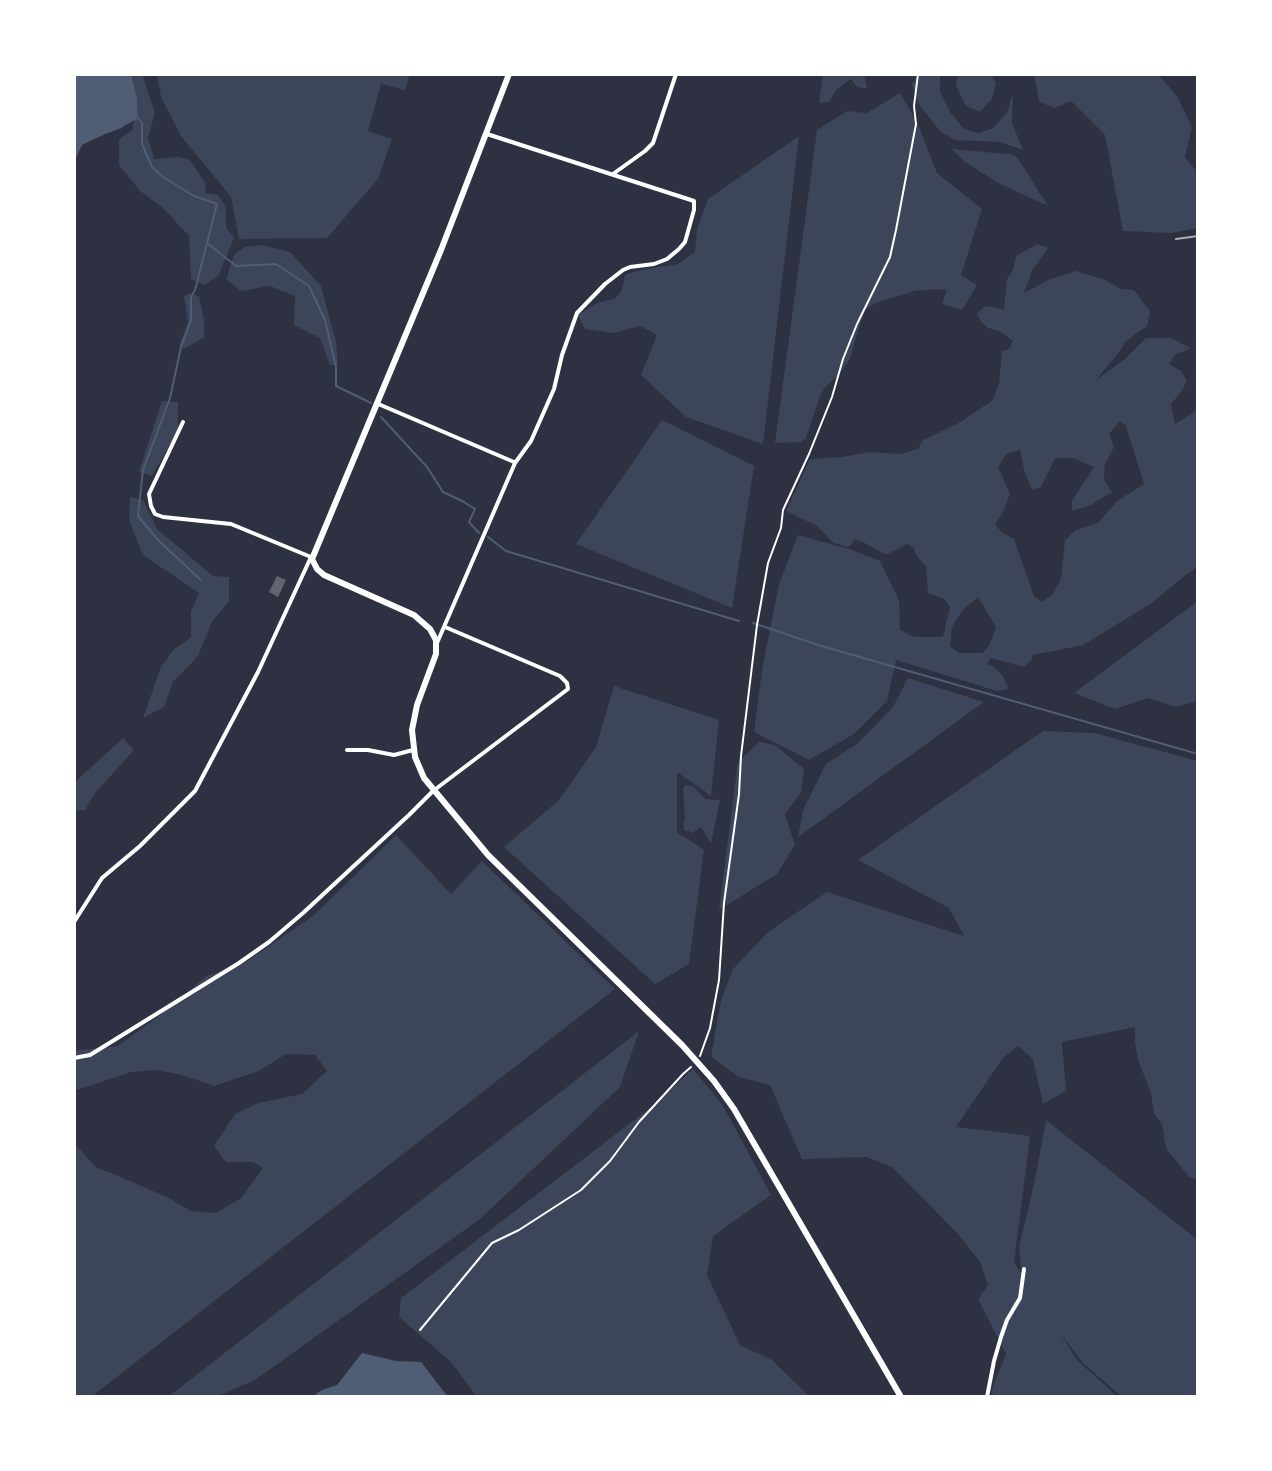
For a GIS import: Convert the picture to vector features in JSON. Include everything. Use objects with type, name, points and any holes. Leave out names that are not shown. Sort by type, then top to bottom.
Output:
[{"type":"main road","points":[[509,74],[441,250],[311,557],[324,575],[418,617],[430,629],[436,645],[436,657],[414,715],[412,730],[413,750],[420,771],[433,791],[488,855],[714,1081],[734,1109],[901,1397]]},
{"type":"street","points":[[613,174],[653,143],[676,74]]},
{"type":"street","points":[[436,645],[515,463],[531,441],[554,389],[577,313],[623,270],[654,264],[667,259],[679,249],[691,224],[694,201],[487,134]]},
{"type":"street","points":[[376,403],[515,463]]},
{"type":"street","points":[[74,922],[102,878],[140,846],[195,791],[258,672],[311,557],[231,524],[155,514],[149,494],[183,422]]},
{"type":"street","points":[[74,1058],[90,1055],[269,942],[433,791],[568,689],[560,676],[445,627]]},
{"type":"street","points":[[347,750],[394,755],[413,750]]},
{"type":"street","points":[[987,1397],[1001,1337],[1020,1298],[1024,1269]]},
{"type":"path","points":[[420,1330],[492,1243],[519,1230],[581,1190],[610,1161],[639,1122],[698,1062],[710,1028],[719,980],[724,903],[741,756],[768,563],[781,528],[783,510],[832,397],[843,359],[890,257],[916,124],[914,106],[918,74]]},
{"type":"shaded area","points":[[74,74],[131,74],[138,118],[82,145],[74,162]]},
{"type":"shaded area","points":[[131,74],[142,74],[155,113],[148,138],[154,159],[178,157],[190,160],[206,184],[205,193],[218,195],[226,208],[226,227],[234,238],[219,275],[204,285],[191,279],[189,236],[162,207],[140,191],[119,165],[119,139],[132,130],[134,120],[138,118]]},
{"type":"shaded area","points":[[157,74],[410,74],[405,90],[381,84],[368,131],[392,139],[378,179],[327,238],[239,239],[231,197],[181,136],[161,97]]},
{"type":"shaded area","points":[[823,74],[864,74],[867,88],[856,86],[851,79],[837,89],[829,102],[819,103]]},
{"type":"shaded area","points":[[919,74],[940,74],[940,91],[950,112],[964,129],[979,133],[993,128],[1007,112],[1013,93],[1012,123],[1023,150],[1000,142],[955,140],[940,131],[918,103],[912,84]]},
{"type":"shaded area","points":[[958,74],[991,74],[996,84],[992,99],[980,112],[966,106],[956,86]]},
{"type":"shaded area","points":[[1034,74],[1158,74],[1177,96],[1192,127],[1185,157],[1198,173],[1198,228],[1170,233],[1123,231],[1105,135],[1071,101],[1055,108],[1039,102]]},
{"type":"shaded area","points":[[900,93],[917,122],[937,173],[982,209],[961,275],[977,285],[962,310],[942,304],[947,290],[936,289],[915,291],[878,302],[864,310],[850,359],[820,396],[806,438],[801,442],[775,443],[817,130],[847,111],[867,113]]},
{"type":"shaded area","points":[[799,136],[763,444],[686,417],[641,375],[657,335],[640,326],[613,333],[585,329],[578,315],[597,303],[616,298],[622,290],[625,275],[678,264],[695,252],[697,229],[708,199]]},
{"type":"shaded area","points":[[951,148],[1017,157],[1048,206],[998,183],[965,162]]},
{"type":"shaded area","points":[[1037,244],[1048,248],[1032,271],[1024,293],[1048,280],[1076,271],[1105,280],[1121,289],[1134,290],[1150,311],[1147,326],[1125,342],[1096,380],[1125,359],[1146,338],[1171,338],[1191,348],[1175,355],[1169,364],[1181,371],[1187,381],[1171,404],[1175,424],[1198,409],[1198,567],[1152,603],[1083,645],[1033,655],[1023,667],[991,658],[987,664],[1002,675],[1009,689],[997,691],[896,660],[887,701],[854,734],[809,760],[754,732],[762,670],[779,584],[798,535],[880,561],[899,600],[900,630],[915,637],[943,637],[950,607],[944,599],[928,593],[926,566],[913,547],[907,544],[886,555],[861,541],[854,540],[847,547],[834,543],[817,526],[786,511],[810,459],[869,452],[901,454],[918,449],[923,440],[957,424],[993,400],[999,383],[1002,351],[1009,349],[1013,341],[999,331],[988,328],[977,314],[985,306],[1004,309],[1007,279],[1016,256]],"holes":[[[1120,421],[1126,426],[1144,484],[1117,501],[1098,523],[1076,530],[1065,540],[1061,579],[1052,595],[1042,602],[1034,596],[1014,539],[995,525],[1010,494],[998,467],[1006,454],[1020,450],[1032,490],[1041,487],[1055,458],[1073,458],[1094,467],[1072,501],[1072,511],[1091,505],[1112,492],[1104,479],[1105,464],[1114,447],[1109,434]],[[978,597],[996,627],[983,653],[959,653],[950,646],[952,627],[963,610]]]},
{"type":"shaded area","points":[[262,245],[290,252],[321,286],[336,342],[338,365],[330,365],[320,338],[294,325],[295,296],[270,286],[241,291],[226,279],[234,255],[244,247]]},
{"type":"shaded area","points":[[184,296],[199,296],[204,338],[183,349],[179,346],[188,322]]},
{"type":"shaded area","points":[[162,401],[178,402],[178,430],[152,476],[139,472]]},
{"type":"shaded area","points":[[662,420],[754,466],[732,608],[576,544]]},
{"type":"shaded area","points":[[130,497],[143,500],[157,529],[213,576],[229,577],[229,601],[212,622],[198,656],[173,682],[164,707],[143,718],[161,667],[173,650],[191,637],[191,611],[199,593],[143,555],[129,520]]},
{"type":"shaded area","points":[[1198,601],[1198,701],[1176,707],[1148,698],[1115,709],[1074,693]]},
{"type":"shaded area","points":[[908,678],[984,702],[798,837],[803,810],[826,764],[857,744],[893,707]]},
{"type":"shaded area","points":[[614,686],[719,720],[711,796],[677,772],[677,832],[704,850],[689,964],[655,984],[504,847],[559,800],[596,747]]},
{"type":"shaded area","points":[[1043,731],[1094,733],[1198,761],[1198,1181],[1189,1177],[1166,1148],[1162,1124],[1154,1114],[1151,1093],[1138,1060],[1135,1027],[1062,1042],[1066,1091],[1043,1104],[1033,1059],[1018,1046],[1003,1058],[956,1127],[1030,1136],[1014,1263],[1022,1274],[1019,1247],[1046,1120],[1198,1240],[1198,1397],[1122,1397],[1083,1363],[1060,1333],[1077,1360],[1118,1397],[993,1397],[992,1389],[1006,1354],[978,1299],[988,1285],[980,1262],[957,1233],[892,1167],[866,1157],[802,1159],[770,1085],[739,1077],[711,1057],[721,1000],[733,969],[768,932],[827,892],[964,936],[949,908],[858,860]]},
{"type":"shaded area","points":[[123,738],[134,750],[96,792],[85,810],[74,811],[76,781]]},
{"type":"shaded area","points":[[759,742],[775,745],[804,769],[801,793],[785,814],[795,845],[777,874],[719,910],[738,762]]},
{"type":"shaded area","points":[[685,785],[693,786],[705,799],[720,800],[711,844],[701,827],[692,833],[684,830]]},
{"type":"shaded area","points":[[396,835],[451,894],[482,861],[615,989],[91,1397],[74,1397],[74,1143],[97,1168],[169,1198],[191,1211],[216,1213],[241,1198],[263,1168],[253,1162],[226,1162],[214,1146],[235,1114],[258,1103],[302,1094],[327,1071],[315,1055],[286,1054],[259,1071],[214,1086],[158,1070],[131,1072],[74,1091],[74,1051],[118,1046],[175,1004],[206,976],[243,964],[314,915]]},
{"type":"shaded area","points":[[639,1031],[620,1087],[480,1219],[255,1380],[216,1397],[168,1397]]},
{"type":"shaded area","points":[[693,1069],[722,1104],[771,1195],[713,1236],[707,1275],[740,1345],[772,1360],[810,1397],[477,1397],[451,1362],[399,1317],[401,1298],[654,1105]]},
{"type":"shaded area","points":[[362,1353],[396,1361],[421,1362],[448,1397],[312,1397],[337,1385]]},
{"type":"building","points":[[277,576],[286,580],[278,597],[269,592]]},
{"type":"waterway","points":[[138,118],[142,123],[142,144],[152,167],[194,196],[217,204],[191,297],[191,320],[181,347],[170,398],[143,470],[138,516],[158,540],[201,580]]},
{"type":"waterway","points":[[207,243],[236,266],[276,264],[309,286],[325,320],[336,367],[336,386],[371,403]]},
{"type":"waterway","points":[[381,417],[427,467],[443,492],[475,509],[469,522],[479,533]]},
{"type":"waterway","points":[[488,537],[506,551],[739,621]]},
{"type":"waterway","points":[[753,623],[818,645],[1198,754]]},
{"type":"railway","points":[[1176,239],[1198,236]]}]
